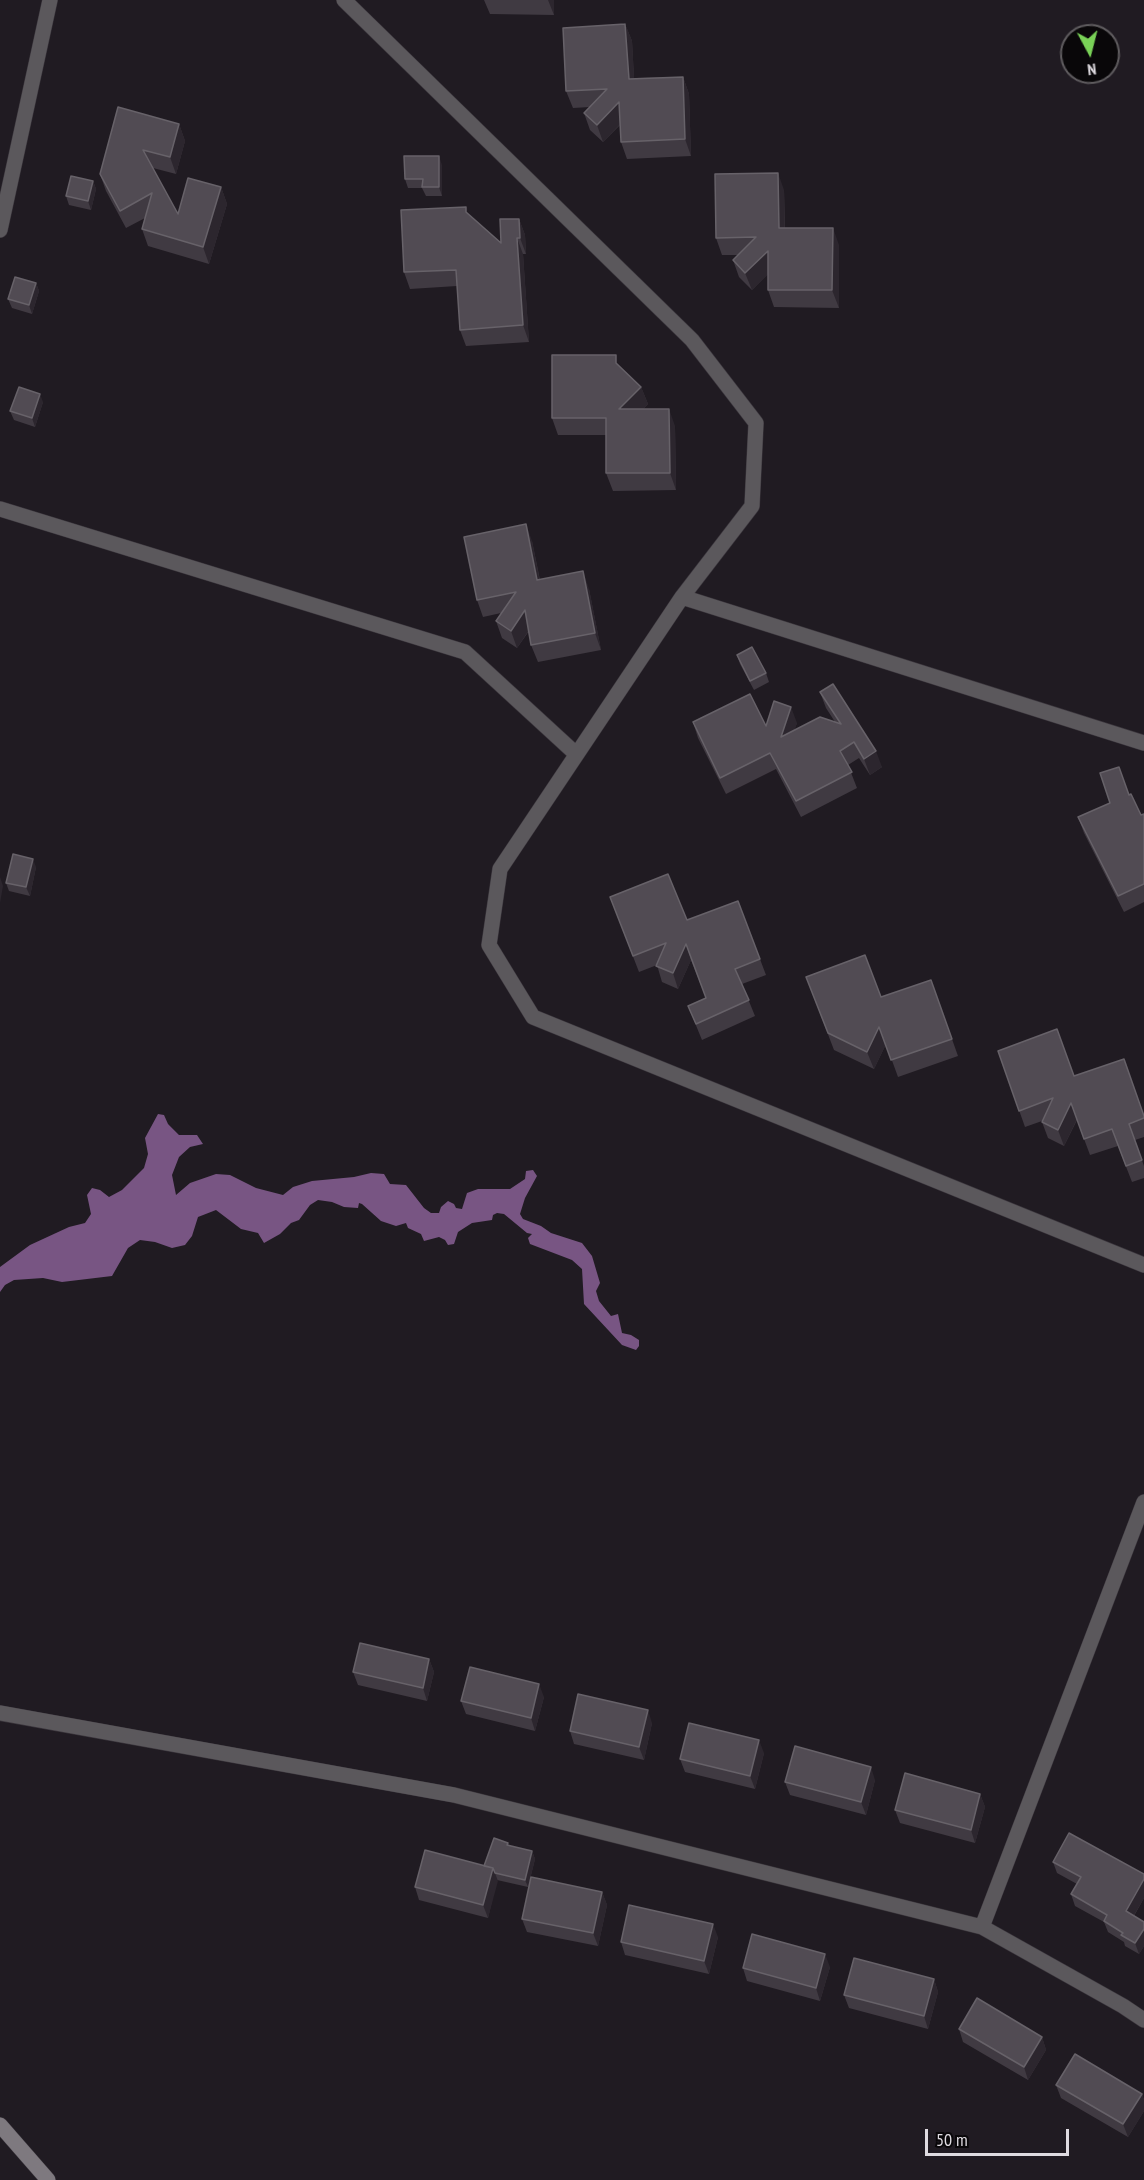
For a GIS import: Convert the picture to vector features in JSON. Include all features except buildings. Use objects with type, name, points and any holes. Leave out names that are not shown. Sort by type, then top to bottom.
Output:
[{"type":"main road","points":[[0,2125],[48,2180]]},
{"type":"street","points":[[0,230],[50,0]]},
{"type":"street","points":[[344,0],[692,340],[756,423],[752,506],[682,597],[500,869],[489,945],[533,1017],[1144,1265]]},
{"type":"street","points":[[0,509],[465,652],[576,754]]},
{"type":"street","points":[[682,597],[1144,743]]},
{"type":"street","points":[[982,1927],[1144,1502]]},
{"type":"street","points":[[0,1713],[454,1795],[982,1927],[1144,2020]]},
{"type":"shaded area","points":[[158,1114],[164,1115],[168,1124],[179,1135],[197,1135],[203,1144],[190,1147],[179,1157],[172,1175],[176,1195],[190,1183],[216,1174],[230,1175],[256,1188],[283,1195],[293,1187],[312,1181],[371,1173],[384,1174],[390,1184],[406,1185],[424,1208],[431,1213],[439,1213],[441,1207],[448,1201],[456,1208],[462,1209],[467,1193],[478,1189],[510,1189],[525,1179],[526,1171],[533,1170],[537,1176],[525,1198],[520,1214],[523,1219],[551,1233],[582,1243],[592,1256],[600,1283],[596,1291],[599,1301],[611,1316],[618,1314],[622,1333],[639,1340],[639,1346],[636,1350],[622,1345],[584,1304],[582,1269],[572,1260],[530,1244],[528,1238],[532,1234],[527,1233],[504,1214],[497,1213],[493,1215],[492,1220],[472,1223],[458,1232],[454,1244],[448,1245],[439,1237],[424,1241],[421,1234],[408,1228],[406,1223],[396,1226],[381,1221],[359,1203],[358,1208],[344,1207],[318,1200],[310,1205],[299,1220],[291,1223],[280,1234],[264,1243],[258,1233],[241,1229],[216,1210],[198,1217],[192,1236],[185,1245],[172,1248],[140,1240],[128,1248],[112,1276],[62,1282],[43,1278],[14,1280],[5,1285],[0,1292],[0,1267],[30,1245],[69,1227],[85,1223],[91,1214],[87,1195],[92,1188],[100,1190],[109,1197],[122,1190],[144,1168],[148,1154],[145,1138]]}]
